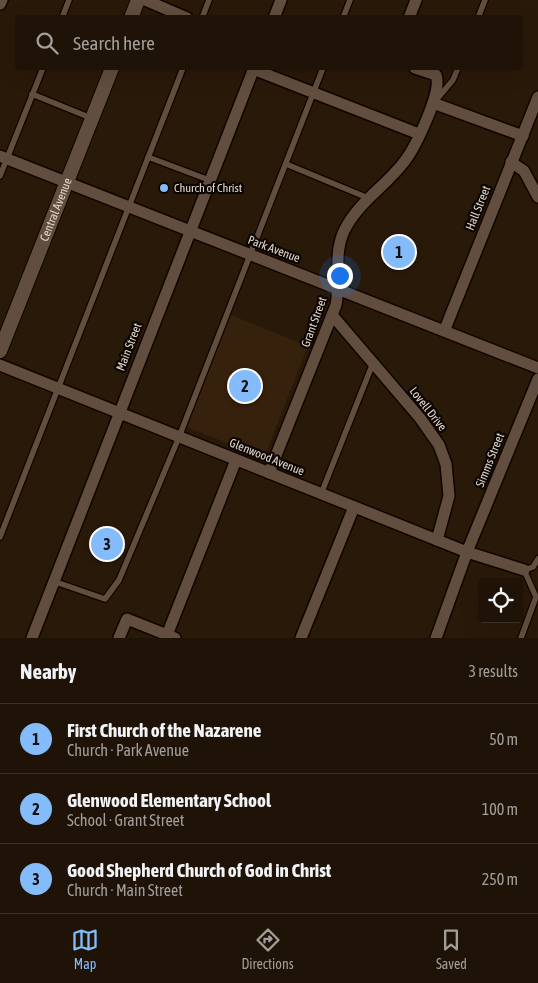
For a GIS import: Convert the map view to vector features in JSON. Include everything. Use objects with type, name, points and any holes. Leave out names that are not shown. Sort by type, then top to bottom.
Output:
[{"type":"street","points":[[0,4],[2,0]]},
{"type":"street","points":[[132,15],[138,0]]},
{"type":"street","points":[[145,0],[181,15]]},
{"type":"street","points":[[275,15],[281,0]]},
{"type":"street","points":[[410,15],[416,0]]},
{"type":"street","name":"Central Avenue","points":[[0,351],[111,70]]},
{"type":"street","name":"Main Street","points":[[32,638],[253,70]]},
{"type":"street","points":[[259,70],[419,134]]},
{"type":"street","name":"Grant Street","points":[[269,473],[332,315],[339,288],[336,265],[341,238],[349,222],[368,198],[405,161],[434,103],[438,81],[436,76],[420,70]]},
{"type":"street","name":"Hall Street","points":[[445,329],[538,97]]},
{"type":"street","points":[[434,103],[523,136]]},
{"type":"street","name":"Park Avenue","points":[[4,157],[189,231],[445,329],[538,368]]},
{"type":"street","points":[[511,162],[524,171],[538,198]]},
{"type":"street","name":"Lovell Drive","points":[[332,315],[433,435],[443,455],[448,478],[448,496],[437,540]]},
{"type":"street","name":"Glenwood Avenue","points":[[0,365],[467,552],[524,570]]},
{"type":"street","name":"Simms Street","points":[[467,552],[538,379]]},
{"type":"street","points":[[119,638],[127,619],[171,637],[236,460]]},
{"type":"street","points":[[301,638],[354,507]]},
{"type":"street","points":[[436,638],[467,552]]},
{"type":"lane","points":[[63,15],[69,0]]},
{"type":"lane","points":[[203,15],[209,0]]},
{"type":"lane","points":[[344,15],[350,0]]},
{"type":"lane","points":[[479,15],[485,0]]},
{"type":"lane","points":[[0,176],[4,157],[42,70]]},
{"type":"lane","points":[[0,537],[182,70]]},
{"type":"lane","points":[[53,582],[105,599],[113,591],[179,437],[322,70]]},
{"type":"lane","points":[[434,103],[453,80],[457,70]]},
{"type":"lane","points":[[32,94],[93,119]]},
{"type":"lane","points":[[148,157],[209,180]]},
{"type":"lane","points":[[286,164],[368,198]]},
{"type":"lane","points":[[321,494],[373,363]]},
{"type":"lane","points":[[520,638],[536,598],[524,570],[533,567],[538,559]]},
{"type":"shaded area","points":[[226,313],[308,346],[264,458],[182,425]]},
{"type":"place","name":"Church of Christ","points":[[164,188]]},
{"type":"place","name":"First Church of the Nazarene","points":[[399,252]]},
{"type":"place","name":"Glenwood Elementary School","points":[[245,386]]},
{"type":"place","name":"Good Shepherd Church of God in Christ","points":[[107,544]]}]
